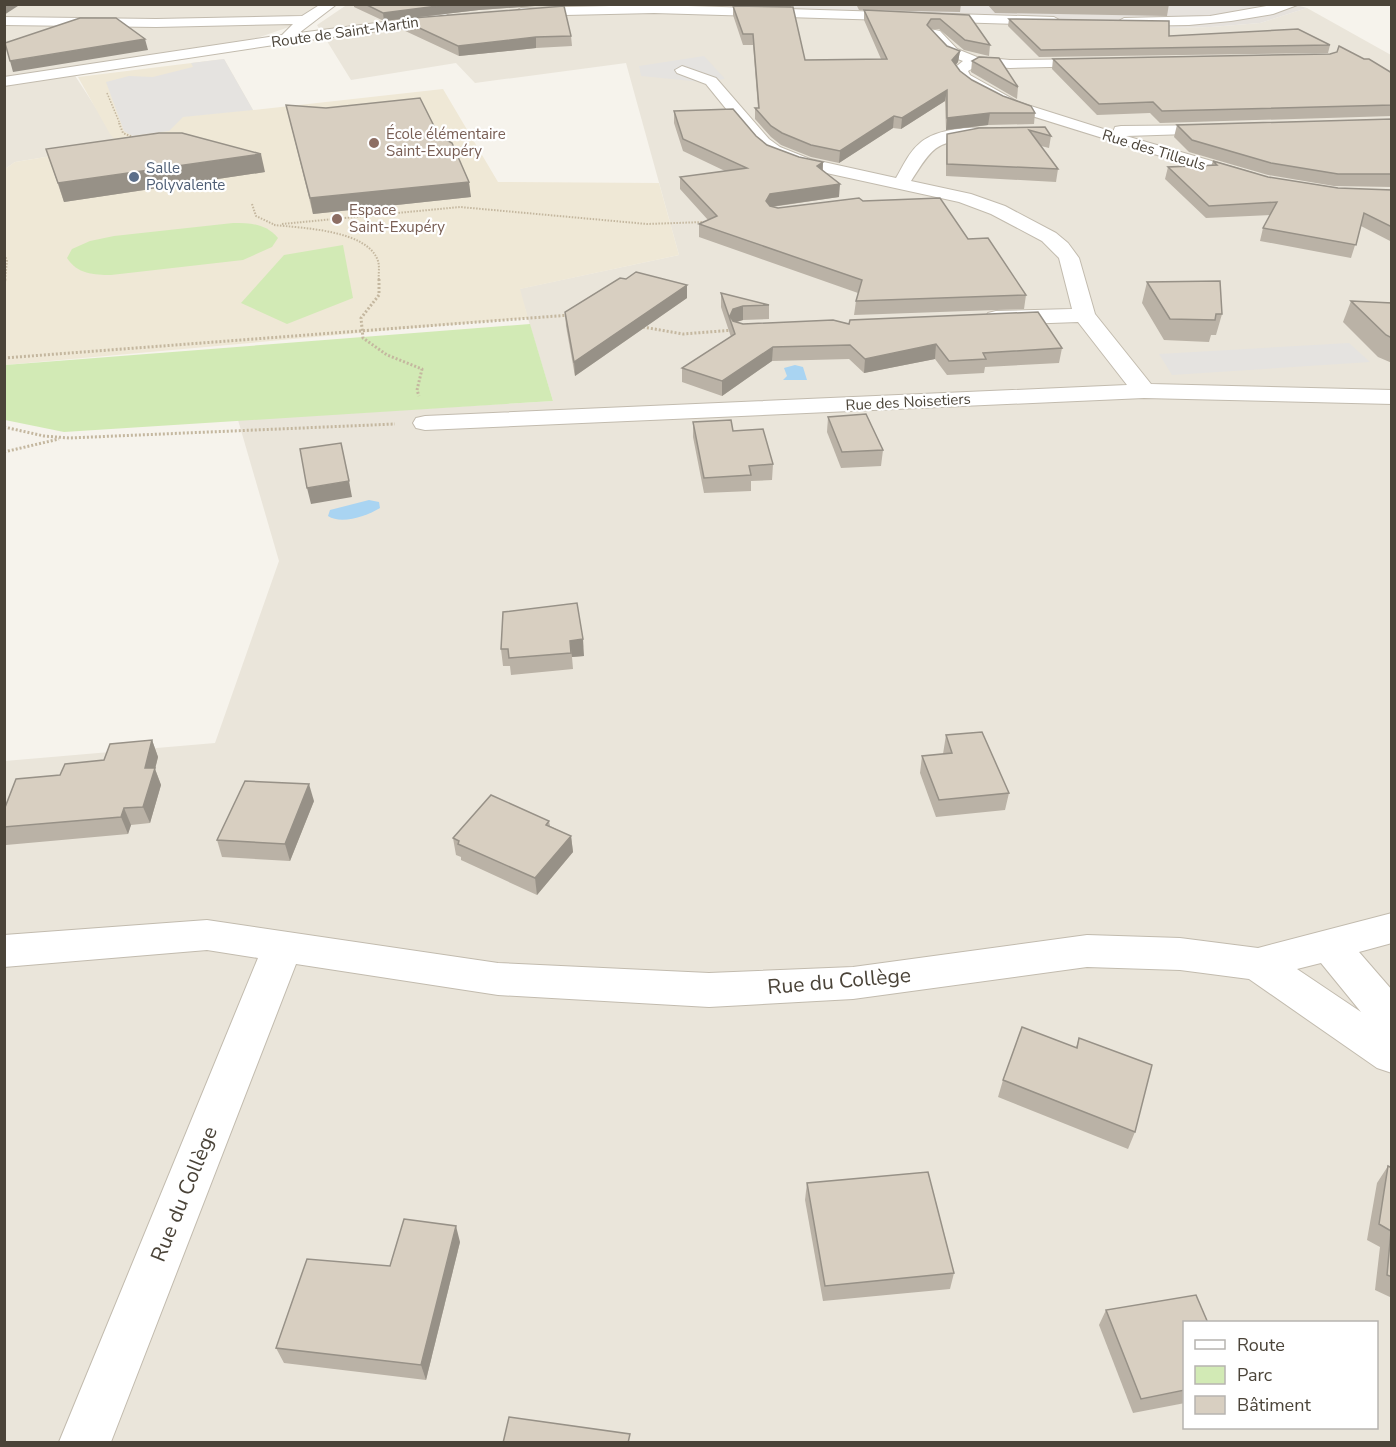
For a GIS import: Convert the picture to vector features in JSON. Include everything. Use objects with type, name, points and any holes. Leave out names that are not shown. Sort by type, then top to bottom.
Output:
[{"type":"street","points":[[287,39],[305,20],[331,4]]},
{"type":"street","points":[[1156,22],[1235,12],[1267,4]]},
{"type":"street","points":[[1113,22],[1196,23],[1236,19],[1294,4]]},
{"type":"street","points":[[508,13],[654,9],[1068,21]]},
{"type":"street","name":"Route de Saint-Martin","points":[[4,82],[287,39],[457,17]]},
{"type":"street","points":[[904,17],[935,34],[952,52],[975,61],[1010,64],[1116,62]]},
{"type":"street","points":[[935,34],[948,19]]},
{"type":"street","points":[[4,21],[305,20]]},
{"type":"street","name":"Rue des Tilleuls","points":[[975,61],[960,69],[960,73],[977,87],[1012,105],[1265,182]]},
{"type":"street","points":[[682,70],[711,81],[763,143],[774,152],[805,163],[964,198],[998,210],[1048,237],[1061,247],[1068,258],[1084,315],[1144,391]]},
{"type":"street","points":[[1038,132],[1238,128]]},
{"type":"street","points":[[886,198],[896,197],[909,185],[926,146],[968,135],[1003,134]]},
{"type":"street","points":[[978,319],[1084,315]]},
{"type":"street","name":"Rue des Noisetiers","points":[[425,423],[1144,391],[1392,397]]},
{"type":"street","name":"Rue du Collège","points":[[4,951],[207,935],[498,979],[710,990],[853,984],[1087,951],[1180,954],[1258,964],[1392,928]]},
{"type":"street","points":[[1329,944],[1392,1020]]},
{"type":"street","name":"Rue du Collège","points":[[85,1443],[283,946]]},
{"type":"street","points":[[1258,964],[1392,1055]]},
{"type":"path","points":[[4,452],[63,438],[425,423],[417,390],[422,369],[387,355],[363,338],[361,318],[379,295],[378,261],[365,243],[330,232],[274,225],[257,219],[251,209],[252,204]]},
{"type":"path","points":[[274,225],[460,207],[647,224],[708,222]]},
{"type":"path","points":[[4,255],[7,260],[4,285]]},
{"type":"path","points":[[4,358],[575,315]]},
{"type":"path","points":[[640,326],[684,334],[743,329]]},
{"type":"path","points":[[4,427],[63,438]]},
{"type":"shaded area","points":[[348,4],[674,6],[1121,29],[1211,27],[1260,23],[1307,8],[1391,55],[1391,1442],[5,1442],[5,761],[215,743],[279,561],[238,420],[553,401],[519,289],[679,255],[626,63],[475,83],[456,63],[351,80],[317,25]]},
{"type":"shaded area","points":[[556,4],[1292,4],[1307,8],[1260,23],[1211,27],[1121,29],[674,6]]},
{"type":"shaded area","points":[[5,5],[320,5],[289,27],[257,38],[70,68],[120,145],[15,162],[5,169]]},
{"type":"shaded area","points":[[704,56],[725,79],[702,82],[641,76],[639,66]]},
{"type":"shaded area","name":"Espace Saint-Exupéry","points":[[224,59],[253,110],[443,89],[498,182],[659,183],[679,255],[520,289],[528,318],[5,365],[5,169],[15,162],[119,145],[110,134],[78,77]]},
{"type":"shaded area","points":[[224,59],[253,110],[183,117],[169,131],[132,136],[124,131],[106,82],[129,76],[153,77],[193,67],[191,63]]},
{"type":"shaded area","points":[[1349,343],[1370,362],[1172,375],[1159,354]]},
{"type":"green space","points":[[233,223],[258,225],[269,230],[278,238],[272,247],[243,260],[111,275],[92,274],[81,270],[67,258],[72,249],[90,241],[114,236]]},
{"type":"green space","points":[[343,245],[353,298],[287,324],[241,303],[284,255]]},
{"type":"green space","points":[[530,324],[553,401],[64,432],[5,420],[5,365]]},
{"type":"water","points":[[795,365],[803,367],[807,380],[783,380],[787,376],[784,368]]},
{"type":"water","points":[[369,500],[379,502],[380,508],[347,520],[333,519],[328,516],[330,510]]},
{"type":"building","points":[[365,4],[453,4],[383,13]]},
{"type":"building","points":[[564,6],[571,36],[536,37],[458,46],[400,19]]},
{"type":"building","points":[[733,6],[793,7],[805,60],[887,59],[864,10],[969,15],[990,45],[965,40],[940,19],[931,19],[927,25],[947,46],[960,51],[952,60],[960,71],[1003,96],[1031,106],[1035,113],[990,113],[947,118],[947,90],[902,118],[894,116],[840,151],[811,145],[771,126],[755,108],[759,108],[753,34],[743,34]]},
{"type":"building","points":[[80,18],[116,18],[145,39],[10,61],[5,43]]},
{"type":"building","points":[[1009,19],[1169,21],[1169,36],[1298,29],[1330,45],[1041,50]]},
{"type":"building","points":[[1339,46],[1364,59],[1369,59],[1392,73],[1392,105],[1162,111],[1153,102],[1099,104],[1053,59],[1330,54],[1337,52]]},
{"type":"building","points":[[979,57],[999,58],[1018,87],[972,61]]},
{"type":"building","points":[[420,98],[439,136],[452,143],[469,182],[310,198],[286,105],[326,108]]},
{"type":"building","points":[[733,109],[756,136],[767,145],[799,157],[823,162],[817,166],[840,184],[770,194],[766,201],[770,206],[778,208],[859,198],[863,201],[940,198],[968,239],[988,238],[1026,295],[856,301],[862,280],[699,224],[717,216],[680,177],[747,168],[683,139],[674,111]]},
{"type":"building","points":[[1392,119],[1392,174],[1338,174],[1271,163],[1192,140],[1177,125]]},
{"type":"building","points":[[1045,127],[1051,136],[1029,130],[1058,169],[947,164],[947,134],[979,128]]},
{"type":"building","points":[[159,133],[182,133],[261,154],[58,183],[46,149]]},
{"type":"building","points":[[1213,161],[1268,177],[1338,188],[1392,190],[1392,227],[1364,213],[1356,245],[1263,228],[1277,202],[1209,206],[1168,167],[1217,165]]},
{"type":"building","points":[[636,272],[687,285],[574,362],[565,312],[620,278],[626,279]]},
{"type":"building","points":[[1220,281],[1222,314],[1216,314],[1215,320],[1170,319],[1147,282]]},
{"type":"building","points":[[721,293],[769,305],[743,306],[733,309],[730,316],[733,321],[743,324],[833,320],[849,324],[850,320],[1038,312],[1062,348],[983,353],[986,359],[949,361],[936,344],[865,359],[850,345],[773,347],[722,381],[682,368],[735,334]]},
{"type":"building","points":[[1351,301],[1392,303],[1392,338],[1386,335]]},
{"type":"building","points":[[866,414],[883,450],[842,452],[828,417]]},
{"type":"building","points":[[731,420],[733,431],[763,429],[773,464],[749,466],[751,475],[704,478],[693,422]]},
{"type":"building","points":[[341,443],[349,481],[307,488],[300,449]]},
{"type":"building","points":[[577,603],[583,639],[570,641],[571,653],[509,658],[508,649],[501,649],[503,612]]},
{"type":"building","points":[[982,732],[1009,793],[939,800],[922,756],[952,753],[946,735]]},
{"type":"building","points":[[152,740],[145,768],[155,768],[143,807],[124,808],[121,817],[4,827],[4,810],[16,779],[60,775],[65,764],[104,760],[110,744]]},
{"type":"building","points":[[245,781],[309,784],[285,844],[217,840]]},
{"type":"building","points":[[491,795],[549,821],[546,825],[571,836],[535,878],[458,844],[459,841],[453,838]]},
{"type":"building","points":[[1022,1027],[1077,1048],[1079,1038],[1152,1065],[1135,1132],[1003,1080]]},
{"type":"building","points":[[1388,1166],[1392,1168],[1392,1277],[1387,1275],[1391,1231],[1379,1224]]},
{"type":"building","points":[[928,1172],[954,1273],[825,1286],[807,1183]]},
{"type":"building","points":[[404,1219],[456,1226],[421,1365],[276,1348],[307,1259],[390,1266]]},
{"type":"building","points":[[1196,1295],[1207,1321],[1183,1321],[1183,1390],[1141,1399],[1106,1310]]},
{"type":"building","points":[[509,1417],[630,1434],[628,1443],[503,1443]]},
{"type":"place","name":"École élémentaire Saint-Exupéry","points":[[374,143]]},
{"type":"place","name":"Salle Polyvalente","points":[[134,177]]},
{"type":"place","name":"Espace Saint-Exupéry","points":[[337,219]]}]
